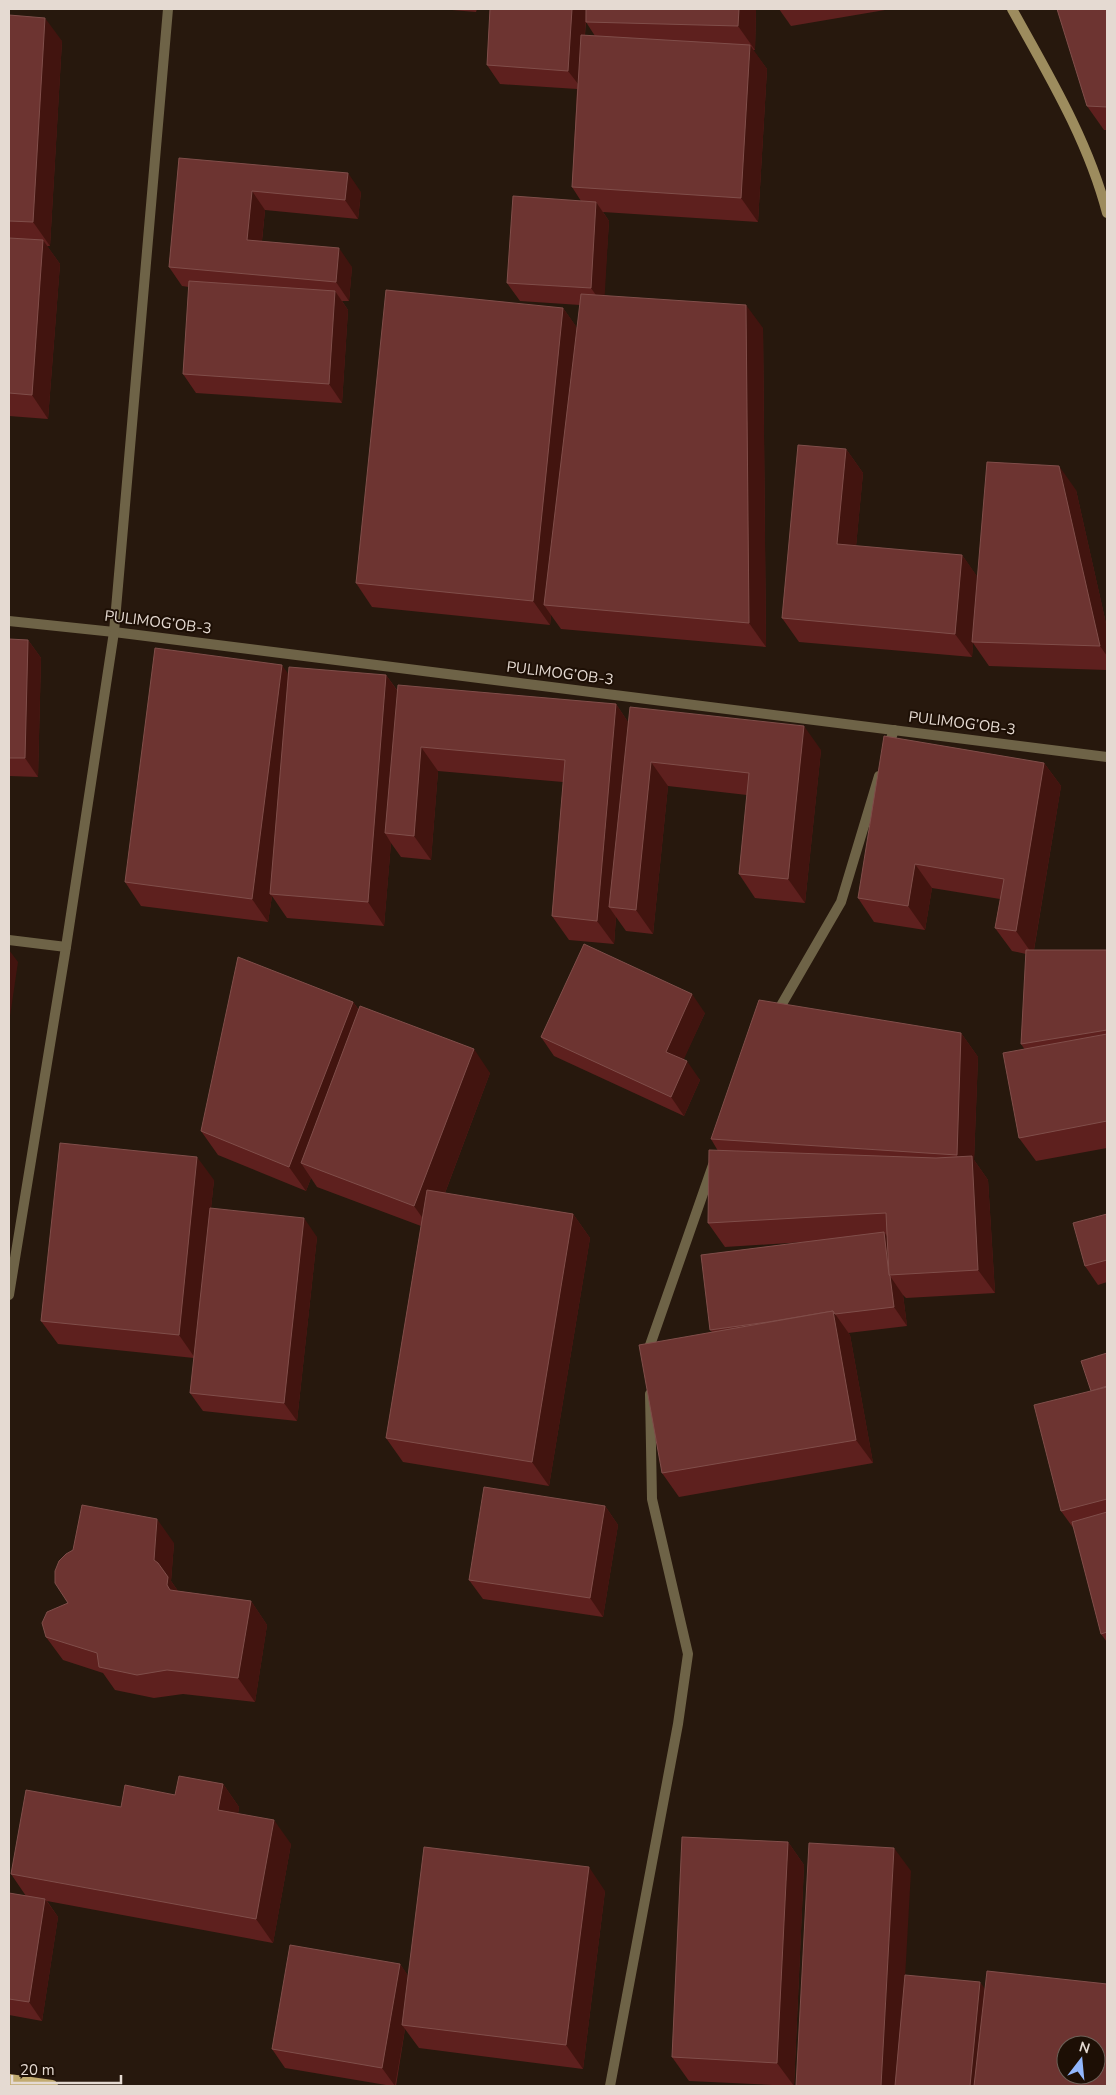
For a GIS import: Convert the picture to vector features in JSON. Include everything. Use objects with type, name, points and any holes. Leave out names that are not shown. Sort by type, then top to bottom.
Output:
[{"type":"main road","points":[[1012,9],[1062,100],[1104,186],[1107,213]]},
{"type":"main road","points":[[9,2080],[52,2086]]},
{"type":"street","points":[[9,1295],[66,947],[114,632],[168,9]]},
{"type":"street","name":"PULIMOG’OB-3","points":[[9,621],[114,632],[1107,757]]},
{"type":"street","points":[[772,1022],[841,902],[894,730]]},
{"type":"street","points":[[9,940],[66,947]]},
{"type":"street","points":[[650,1367],[649,1348],[715,1159]]},
{"type":"street","points":[[610,2086],[678,1724],[688,1654],[652,1498],[650,1386]]},
{"type":"building","points":[[490,9],[572,9],[568,71],[487,65]]},
{"type":"building","points":[[586,9],[739,9],[738,26],[586,22]]},
{"type":"building","points":[[1057,9],[1107,9],[1107,107],[1087,106]]},
{"type":"building","points":[[9,15],[45,18],[33,222],[9,221]]},
{"type":"building","points":[[581,35],[750,45],[741,198],[572,187]]},
{"type":"building","points":[[179,158],[348,173],[345,200],[252,191],[247,240],[339,248],[336,282],[169,267]]},
{"type":"building","points":[[513,196],[596,202],[591,288],[507,283]]},
{"type":"building","points":[[9,238],[43,240],[32,395],[9,393]]},
{"type":"building","points":[[189,281],[335,291],[329,384],[183,374]]},
{"type":"building","points":[[386,290],[563,308],[533,601],[356,583]]},
{"type":"building","points":[[581,294],[746,305],[749,623],[544,605]]},
{"type":"building","points":[[798,445],[846,449],[837,544],[962,555],[955,634],[782,618]]},
{"type":"building","points":[[987,462],[1059,466],[1100,646],[972,642]]},
{"type":"building","points":[[9,639],[28,640],[25,758],[9,758]]},
{"type":"building","points":[[155,648],[282,665],[252,899],[125,882]]},
{"type":"building","points":[[289,667],[386,675],[368,902],[270,894]]},
{"type":"building","points":[[398,685],[616,704],[597,921],[552,916],[565,760],[421,747],[414,836],[385,833]]},
{"type":"building","points":[[630,707],[804,726],[788,879],[739,874],[749,773],[651,762],[636,910],[609,907]]},
{"type":"building","points":[[884,736],[1044,763],[1016,931],[995,928],[1004,879],[915,864],[908,906],[858,898]]},
{"type":"building","points":[[584,944],[692,994],[666,1052],[687,1061],[671,1097],[541,1037]]},
{"type":"building","points":[[1026,950],[1107,950],[1107,1030],[1021,1044]]},
{"type":"building","points":[[238,957],[353,1002],[289,1167],[201,1131]]},
{"type":"building","points":[[759,1000],[961,1033],[957,1155],[711,1139]]},
{"type":"building","points":[[360,1006],[474,1049],[414,1206],[301,1163]]},
{"type":"building","points":[[1107,1034],[1107,1121],[1019,1138],[1003,1053]]},
{"type":"building","points":[[60,1143],[197,1157],[179,1335],[41,1321]]},
{"type":"building","points":[[709,1150],[936,1158],[972,1156],[978,1270],[889,1275],[886,1213],[708,1223]]},
{"type":"building","points":[[427,1190],[573,1214],[532,1462],[386,1438]]},
{"type":"building","points":[[210,1208],[304,1218],[284,1403],[190,1393]]},
{"type":"building","points":[[1107,1214],[1107,1260],[1085,1266],[1073,1223]]},
{"type":"building","points":[[884,1232],[894,1307],[835,1314],[833,1311],[710,1330],[701,1255]]},
{"type":"building","points":[[833,1311],[856,1440],[662,1473],[639,1345]]},
{"type":"building","points":[[1107,1353],[1107,1386],[1091,1391],[1081,1361]]},
{"type":"building","points":[[1107,1387],[1107,1499],[1061,1511],[1034,1405]]},
{"type":"building","points":[[484,1487],[605,1506],[590,1598],[469,1580]]},
{"type":"building","points":[[82,1505],[157,1519],[154,1560],[168,1577],[167,1585],[170,1590],[251,1601],[238,1678],[167,1670],[137,1675],[99,1667],[97,1653],[46,1637],[42,1623],[47,1612],[68,1603],[55,1583],[55,1571],[59,1561],[73,1550]]},
{"type":"building","points":[[1107,1512],[1107,1632],[1101,1634],[1072,1522]]},
{"type":"building","points":[[179,1776],[223,1784],[218,1810],[274,1820],[256,1919],[11,1874],[26,1790],[121,1807],[125,1785],[175,1795]]},
{"type":"building","points":[[682,1837],[788,1842],[777,2063],[672,2057]]},
{"type":"building","points":[[809,1843],[894,1848],[881,2086],[796,2086]]},
{"type":"building","points":[[424,1847],[589,1867],[566,2045],[402,2025]]},
{"type":"building","points":[[9,1893],[45,1899],[29,2002],[9,1999]]},
{"type":"building","points":[[290,1945],[400,1964],[382,2068],[272,2049]]},
{"type":"building","points":[[987,1971],[1107,1984],[1107,2086],[974,2086]]},
{"type":"building","points":[[905,1975],[980,1982],[970,2086],[895,2086]]}]
